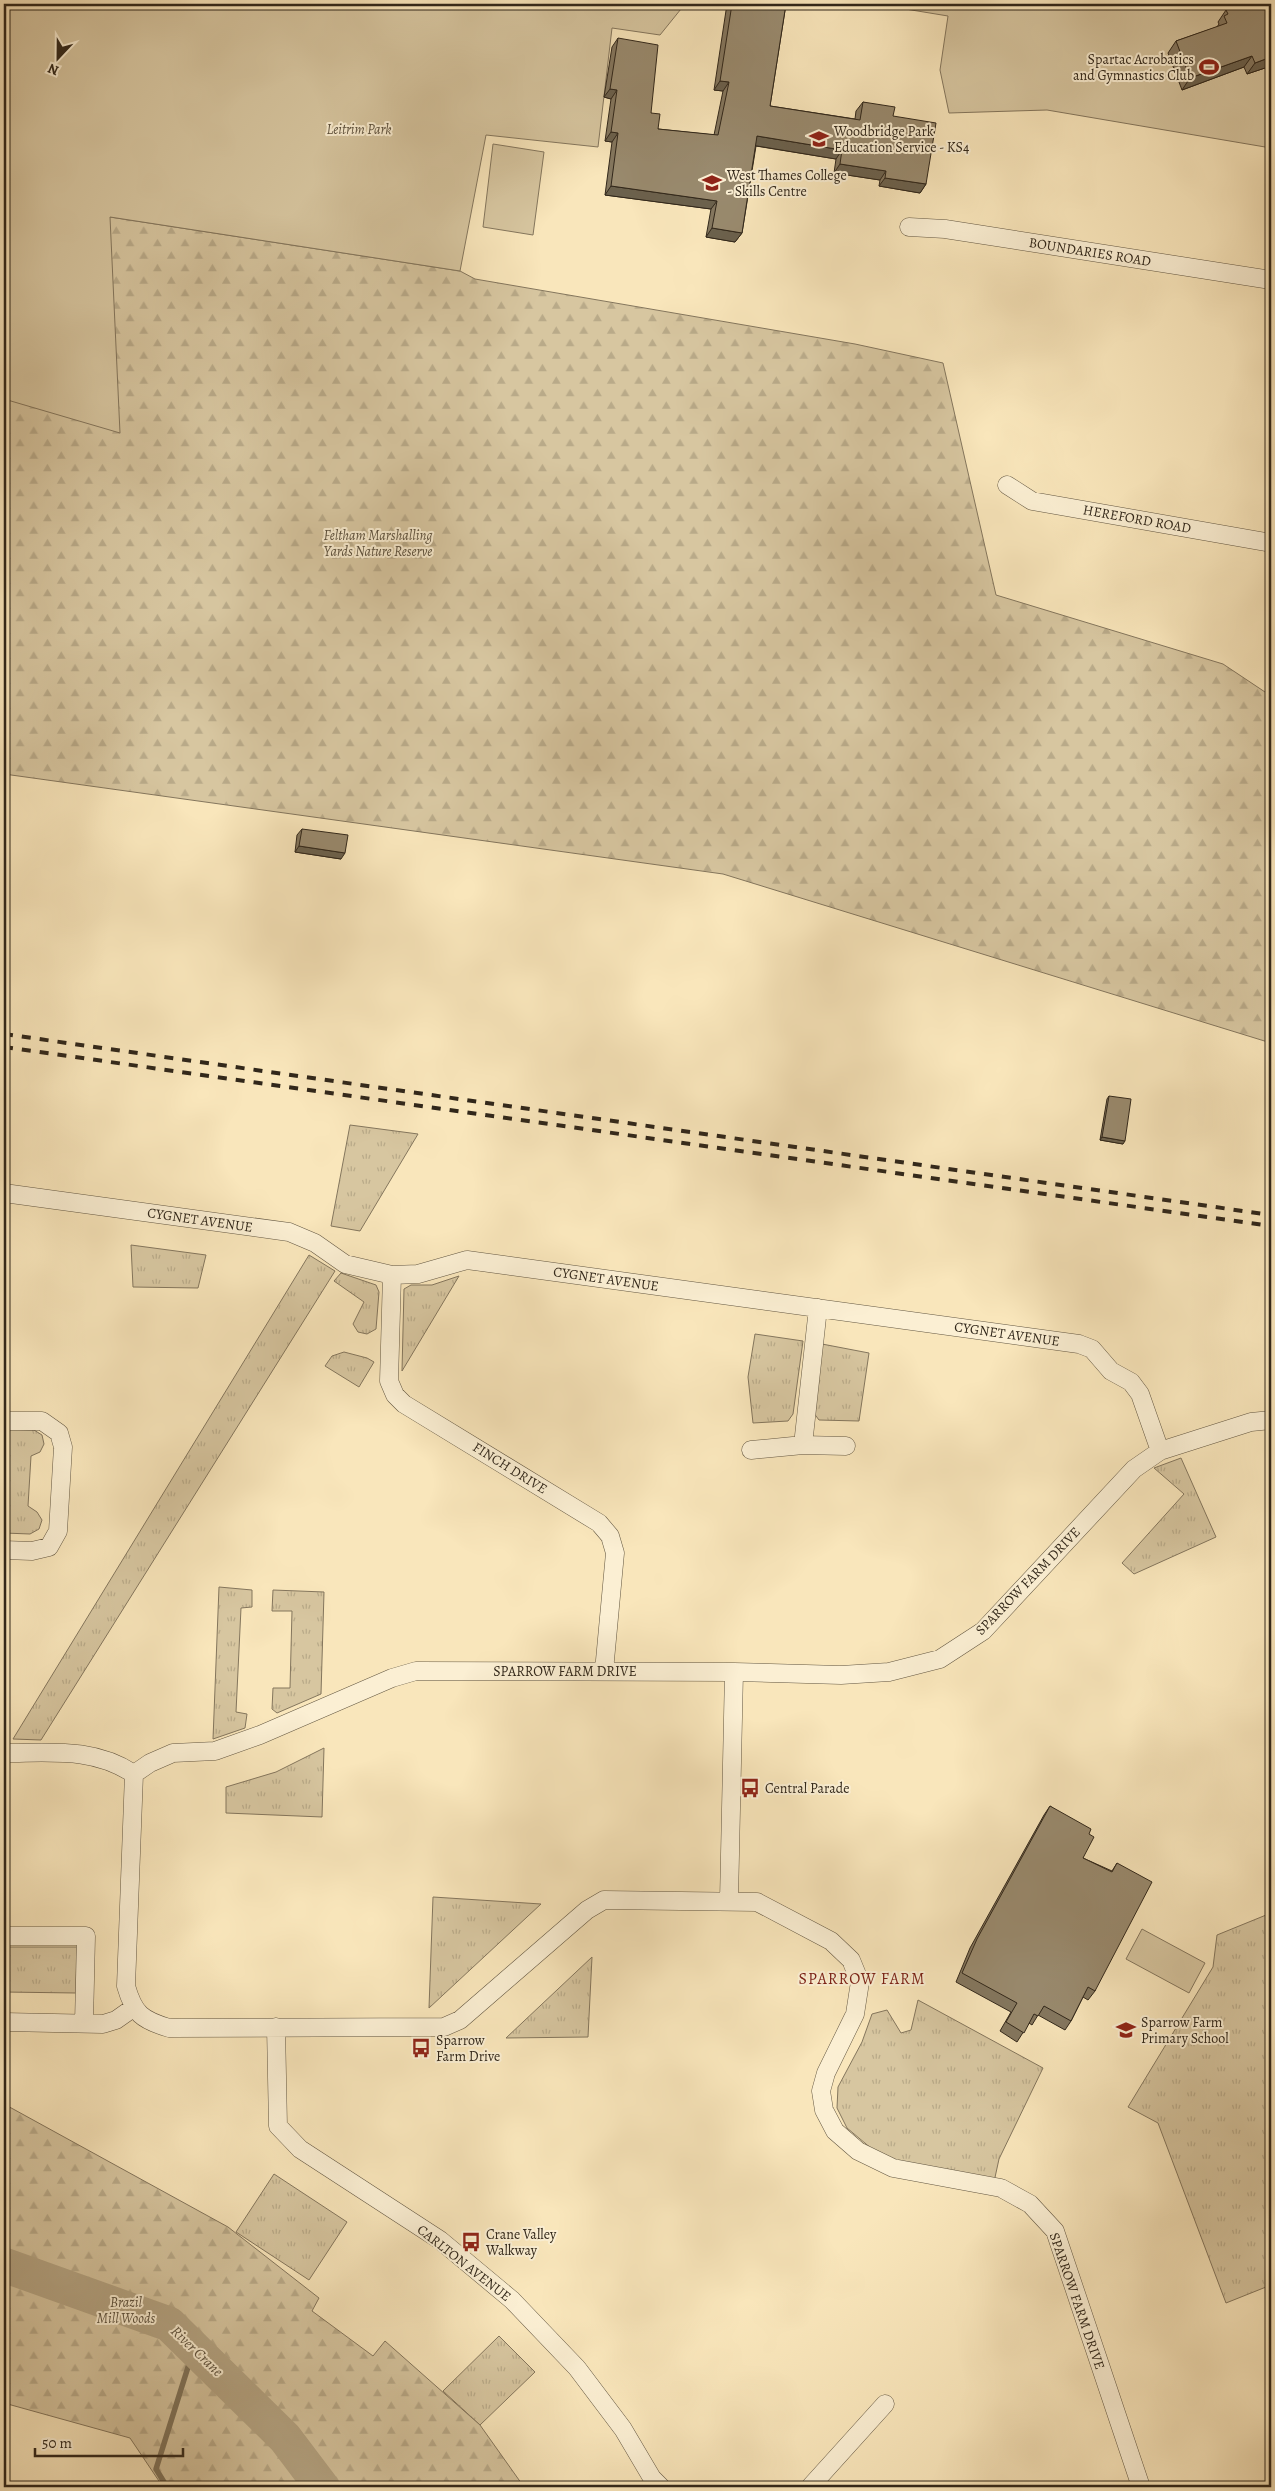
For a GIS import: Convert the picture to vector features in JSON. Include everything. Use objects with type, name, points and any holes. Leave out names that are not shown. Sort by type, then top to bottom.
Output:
[{"type":"street","name":"BOUNDARIES ROAD","points":[[909,227],[945,229],[1271,280]]},
{"type":"street","name":"HEREFORD ROAD","points":[[1007,485],[1032,501],[1271,543]]},
{"type":"street","name":"CYGNET AVENUE","points":[[4,1193],[289,1232],[315,1243],[345,1264],[392,1275],[418,1274],[467,1260],[1079,1344],[1092,1349],[1111,1370],[1131,1382],[1140,1394],[1160,1451]]},
{"type":"street","name":"FINCH DRIVE","points":[[392,1275],[388,1381],[395,1395],[404,1404],[599,1523],[610,1536],[616,1552],[604,1670]]},
{"type":"street","points":[[803,1445],[818,1308]]},
{"type":"street","name":"SPARROW FARM DRIVE","points":[[134,1774],[150,1763],[173,1753],[215,1751],[260,1735],[392,1678],[416,1671],[604,1670],[841,1675],[880,1673],[940,1659],[983,1631],[1134,1469],[1160,1451],[1251,1422],[1271,1420]]},
{"type":"street","points":[[4,1421],[42,1421],[59,1433],[63,1447],[58,1531],[49,1547],[32,1551],[4,1550]]},
{"type":"street","points":[[751,1450],[803,1445],[846,1446]]},
{"type":"street","points":[[729,1900],[734,1672]]},
{"type":"street","points":[[4,1753],[90,1754],[116,1762],[134,1774],[126,1986],[132,2008],[116,2020],[104,2024],[4,2022]]},
{"type":"street","name":"SPARROW FARM DRIVE","points":[[132,2008],[150,2023],[169,2028],[444,2027],[460,2020],[587,1910],[604,1900],[729,1900],[757,1902],[831,1941],[850,1960],[860,1982],[856,2014],[826,2073],[822,2091],[824,2110],[835,2131],[858,2151],[893,2168],[1001,2188],[1030,2204],[1055,2231],[1141,2487]]},
{"type":"street","points":[[4,1936],[86,1936],[84,2023]]},
{"type":"street","name":"CARLTON AVENUE","points":[[276,2027],[278,2126],[300,2149],[440,2240],[512,2300],[577,2368],[623,2429],[652,2478],[661,2487]]},
{"type":"street","points":[[810,2487],[885,2404]]},
{"type":"green space","name":"Feltham Marshalling Yards Nature Reserve","points":[[4,4],[110,217],[460,271],[475,279],[855,344],[943,363],[996,595],[1223,664],[1271,696],[1271,1043],[723,874],[4,774]]},
{"type":"green space","name":"Leitrim Park","points":[[4,4],[685,4],[660,35],[612,28],[598,147],[486,135],[460,271],[110,217],[120,433],[4,399]]},
{"type":"green space","points":[[875,4],[1271,4],[1271,148],[1047,110],[949,113],[940,70],[948,16]]},
{"type":"green space","points":[[493,144],[544,152],[533,235],[483,227]]},
{"type":"green space","points":[[350,1125],[418,1134],[360,1231],[331,1226]]},
{"type":"green space","points":[[131,1245],[206,1255],[198,1288],[133,1287]]},
{"type":"green space","points":[[309,1255],[335,1271],[41,1740],[13,1739]]},
{"type":"green space","points":[[341,1273],[376,1285],[379,1292],[376,1329],[367,1334],[358,1332],[353,1324],[364,1302],[334,1281]]},
{"type":"green space","points":[[459,1276],[402,1371],[404,1289],[411,1285],[432,1285]]},
{"type":"green space","points":[[755,1334],[803,1341],[793,1414],[788,1421],[753,1423],[748,1377]]},
{"type":"green space","points":[[822,1344],[869,1353],[859,1421],[819,1420],[813,1412]]},
{"type":"green space","points":[[344,1352],[367,1358],[374,1362],[359,1387],[325,1366],[332,1356]]},
{"type":"green space","points":[[4,1429],[34,1430],[42,1435],[44,1444],[40,1452],[31,1456],[28,1506],[37,1512],[42,1520],[39,1529],[30,1534],[4,1533]]},
{"type":"green space","points":[[1181,1458],[1216,1537],[1134,1574],[1122,1563],[1184,1494],[1154,1468]]},
{"type":"green space","points":[[219,1587],[252,1590],[252,1607],[241,1608],[236,1712],[247,1714],[245,1728],[213,1739]]},
{"type":"green space","points":[[273,1590],[324,1592],[321,1694],[277,1713],[272,1709],[273,1688],[290,1688],[292,1611],[272,1611]]},
{"type":"green space","points":[[324,1748],[322,1817],[226,1813],[226,1787],[276,1772]]},
{"type":"green space","points":[[433,1897],[541,1904],[429,2008]]},
{"type":"green space","points":[[1271,1913],[1271,2285],[1226,2303],[1158,2123],[1128,2107],[1213,1967],[1217,1935]]},
{"type":"green space","points":[[1142,1929],[1205,1963],[1189,1993],[1126,1959]]},
{"type":"green space","points":[[4,1947],[77,1947],[76,1993],[4,1992]]},
{"type":"green space","points":[[592,1957],[588,2037],[506,2038]]},
{"type":"green space","points":[[918,2000],[1043,2068],[999,2159],[994,2182],[911,2167],[872,2149],[847,2128],[837,2108],[838,2087],[862,2042],[872,2014],[887,2010],[901,2033],[911,2030]]},
{"type":"green space","name":"Brazil Mill Woods","points":[[4,2104],[228,2227],[319,2298],[312,2311],[373,2356],[385,2341],[480,2425],[524,2487],[163,2487],[130,2438],[4,2403]]},
{"type":"green space","points":[[274,2174],[347,2222],[309,2280],[236,2232]]},
{"type":"green space","points":[[499,2336],[535,2372],[480,2425],[443,2391]]},
{"type":"building","points":[[732,4],[786,4],[770,106],[860,120],[863,102],[895,107],[893,116],[936,123],[926,184],[885,178],[886,171],[840,164],[842,150],[757,136],[742,233],[712,228],[717,201],[611,186],[618,133],[611,132],[617,90],[610,89],[618,38],[658,45],[651,113],[660,114],[658,129],[718,135],[729,82],[720,81]]},
{"type":"building","points":[[1245,4],[1271,4],[1271,57],[1255,63],[1252,56],[1190,78],[1176,41],[1227,23],[1224,16],[1228,14],[1226,10]]},
{"type":"building","points":[[302,829],[348,835],[345,853],[299,846]]},
{"type":"building","points":[[1109,1096],[1131,1099],[1125,1141],[1102,1137]]},
{"type":"building","points":[[1050,1806],[1091,1829],[1089,1834],[1094,1837],[1083,1858],[1112,1872],[1117,1863],[1152,1882],[1095,1991],[1088,1987],[1071,2021],[1044,2006],[1038,2016],[1034,2014],[1024,2033],[1006,2022],[1017,2003],[962,1973],[977,1939]]},
{"type":"waterway","name":"River Crane","points":[[4,2265],[169,2324],[285,2438],[322,2487]]},
{"type":"waterway","points":[[167,2487],[156,2469],[194,2348]]},
{"type":"railway","points":[[4,1034],[1271,1215]]},
{"type":"railway","points":[[4,1047],[1271,1226]]},
{"type":"place","name":"Spartac Acrobatics and Gymnastics Club","points":[[1209,67]]},
{"type":"place","name":"Woodbridge Park Education Service - KS4","points":[[819,139]]},
{"type":"place","name":"West Thames College - Skills Centre","points":[[712,183]]},
{"type":"place","name":"Central Parade","points":[[750,1788]]},
{"type":"place","name":"Sparrow Farm Primary School","points":[[1126,2030]]},
{"type":"place","name":"Sparrow Farm Drive","points":[[421,2048]]},
{"type":"place","name":"Crane Valley Walkway","points":[[471,2242]]},
{"type":"district","name":"SPARROW FARM","points":[[862,1979]]}]
